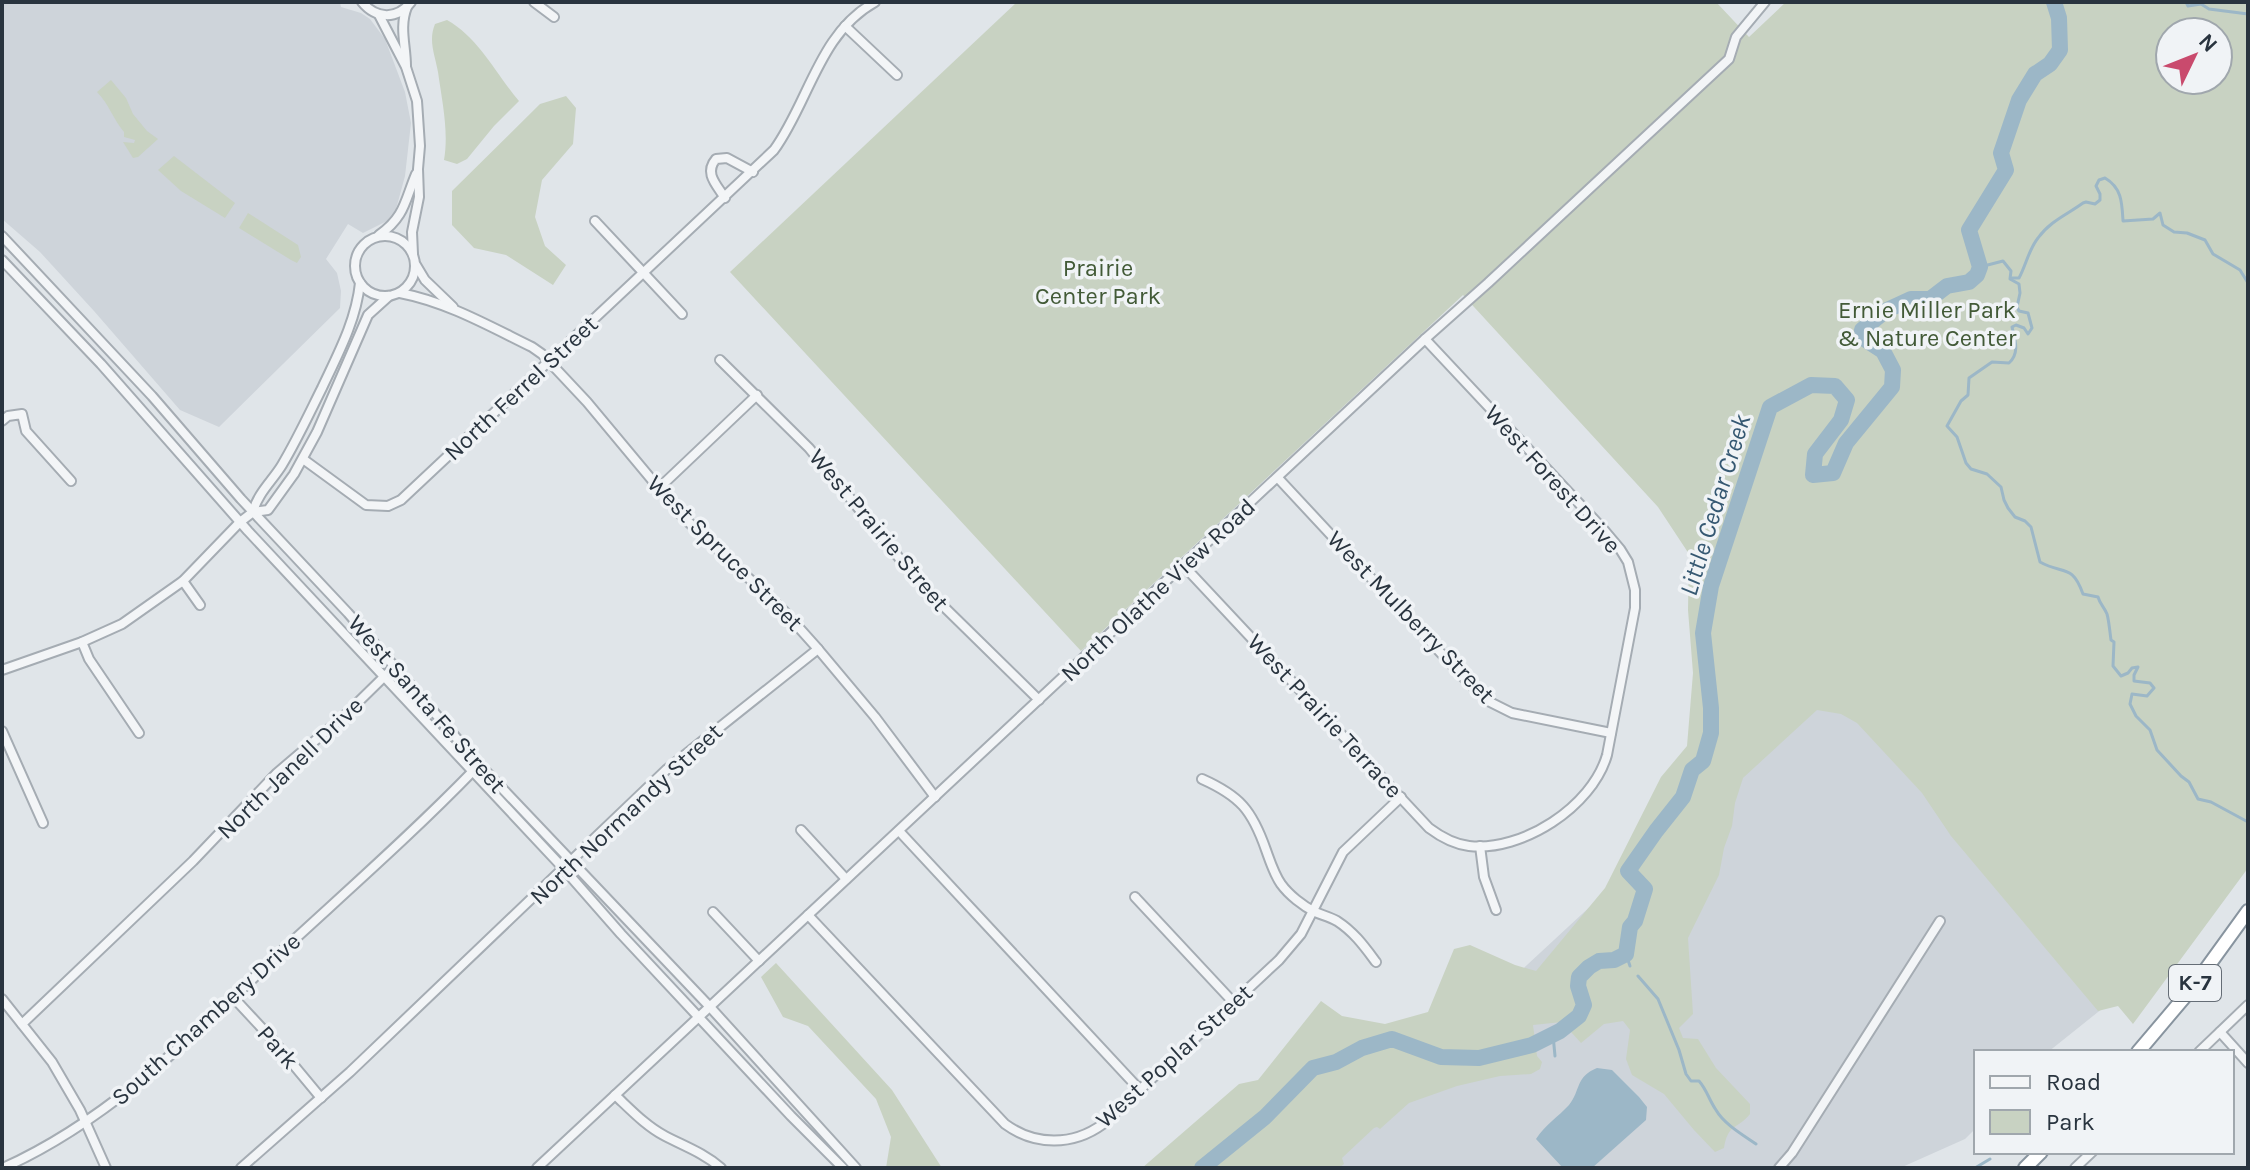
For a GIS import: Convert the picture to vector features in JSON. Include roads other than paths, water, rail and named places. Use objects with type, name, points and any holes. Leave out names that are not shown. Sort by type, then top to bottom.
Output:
[{"type":"highway","name":"K-7","points":[[2140,1050],[2193,987],[2248,911]]},
{"type":"street","points":[[362,2],[370,11],[389,16],[409,5]]},
{"type":"street","points":[[534,2],[554,17]]},
{"type":"street","name":"North Ferrel Street","points":[[303,459],[366,505],[388,506],[402,499],[774,150],[786,133],[825,54],[845,26],[875,2]]},
{"type":"street","name":"North Olathe View Road","points":[[540,1167],[1425,339],[1729,59],[1736,37],[1765,2]]},
{"type":"street","points":[[406,67],[402,19],[409,5]]},
{"type":"street","points":[[379,15],[406,67],[417,101],[419,197],[412,232],[416,265],[412,281],[400,293],[389,296],[373,294],[356,276],[356,259],[366,243],[397,221],[405,208],[418,169]]},
{"type":"street","points":[[845,26],[897,75]]},
{"type":"street","points":[[725,198],[710,173],[716,159],[727,158],[753,172]]},
{"type":"street","points":[[595,221],[682,314]]},
{"type":"street","name":"West Santa Fe Street","points":[[2,236],[348,613],[476,768]]},
{"type":"street","points":[[376,237],[402,241],[413,254]]},
{"type":"street","name":"West Santa Fe Street","points":[[2,260],[119,384],[240,522],[384,677],[710,1007],[856,1168]]},
{"type":"street","name":"West Spruce Street","points":[[416,265],[425,280],[453,308]]},
{"type":"street","points":[[253,512],[257,500],[290,452],[350,329],[360,283]]},
{"type":"street","name":"West Spruce Street","points":[[400,293],[453,308],[532,347],[550,362],[682,516],[784,611],[818,649],[875,717],[935,797]]},
{"type":"street","points":[[2,670],[82,642],[122,624],[183,581],[240,522],[253,512],[268,510],[303,459],[318,430],[368,315],[389,296]]},
{"type":"street","name":"West Forest Drive","points":[[1425,339],[1604,530],[1628,562],[1635,590],[1635,608],[1611,733]]},
{"type":"street","name":"West Prairie Street","points":[[720,360],[809,448],[935,598],[1039,700]]},
{"type":"street","points":[[658,489],[757,395]]},
{"type":"street","points":[[2,421],[8,416],[22,414],[26,431],[71,481]]},
{"type":"street","name":"West Mulberry Street","points":[[1278,478],[1488,701],[1512,713],[1611,733]]},
{"type":"street","name":"West Prairie Terrace","points":[[1183,565],[1429,828],[1460,844],[1500,845],[1550,824],[1573,808],[1599,775],[1611,733]]},
{"type":"street","points":[[183,581],[200,605]]},
{"type":"street","points":[[82,642],[89,659],[139,733]]},
{"type":"street","name":"North Normandy Street","points":[[241,1168],[441,986],[666,770],[818,649]]},
{"type":"street","name":"North Janell Drive","points":[[22,1024],[212,843],[277,773],[344,716],[394,667]]},
{"type":"street","points":[[2,731],[43,823]]},
{"type":"street","name":"South Chambery Drive","points":[[3,1168],[86,1122],[150,1074],[476,768]]},
{"type":"street","points":[[1202,779],[1225,789],[1248,812],[1259,829],[1281,884],[1312,911],[1344,926],[1376,962]]},
{"type":"street","name":"West Poplar Street","points":[[808,915],[996,1117],[1027,1137],[1051,1141],[1082,1136],[1103,1124],[1279,960],[1301,934],[1343,852],[1401,797]]},
{"type":"street","points":[[801,830],[846,879]]},
{"type":"street","points":[[899,831],[1140,1090]]},
{"type":"street","points":[[1480,846],[1484,877],[1496,910]]},
{"type":"street","name":"West Santa Fe Street","points":[[568,866],[698,1017],[843,1168]]},
{"type":"street","points":[[1135,897],[1233,1002]]},
{"type":"street","points":[[713,912],[759,961]]},
{"type":"street","points":[[1779,1168],[1792,1153],[1940,921]]},
{"type":"street","name":"Park","points":[[233,997],[321,1098]]},
{"type":"street","points":[[2,999],[52,1062],[86,1122],[106,1168]]},
{"type":"street","points":[[2201,1050],[2248,1005]]},
{"type":"street","points":[[2220,1032],[2248,1063]]},
{"type":"street","points":[[615,1095],[653,1129],[703,1154],[721,1168]]},
{"type":"street","points":[[2075,1168],[2090,1154]]},
{"type":"water","points":[[1597,1068],[1612,1070],[1639,1097],[1647,1107],[1646,1120],[1592,1168],[1563,1168],[1536,1139],[1569,1105],[1585,1075]]},
{"type":"waterway","name":"Little Cedar Creek","points":[[1202,1168],[1265,1117],[1313,1068],[1392,1039],[1441,1057],[1479,1058],[1532,1045],[1560,1031],[1579,1016],[1584,1005],[1578,986],[1579,977],[1589,967],[1626,954],[1630,927],[1635,921],[1645,889],[1628,871],[1683,797],[1692,770],[1703,761],[1711,733],[1703,633],[1711,586],[1770,407],[1811,385],[1835,386],[1847,400],[1841,420],[1815,454],[1813,475],[1833,473],[1846,443],[1892,387],[1893,370],[1883,351],[1866,340],[1862,330],[1885,311],[1911,299],[1930,299],[1947,286],[1969,282],[1977,275],[1980,267],[1969,230],[2006,170],[2001,153],[2019,100],[2035,74],[2050,64],[2060,50],[2059,18],[2054,2]]},
{"type":"waterway","points":[[2186,2],[2188,6],[2201,4],[2209,9],[2248,14]]},
{"type":"waterway","points":[[2012,278],[2019,278],[2035,242],[2048,227],[2083,203],[2095,204],[2100,200],[2096,186],[2099,180],[2105,178],[2118,191],[2123,221],[2153,219],[2160,213],[2163,225],[2174,232],[2205,240],[2213,254],[2240,270],[2248,283]]},
{"type":"waterway","points":[[1980,267],[2003,261],[2011,271],[2010,279],[2019,284],[2017,307],[2019,311],[2028,313],[2032,328],[2028,334],[2024,328],[2012,327],[2015,355],[2009,363],[1992,362],[1969,378],[1968,395],[1961,401],[1947,426],[1957,437],[1966,463],[1971,469],[1987,474],[2001,487],[2008,508],[2015,517],[2031,527],[2040,562],[2071,574],[2083,594],[2098,597],[2107,614],[2111,640],[2114,642],[2113,666],[2121,676],[2138,667],[2134,681],[2150,683],[2154,688],[2147,696],[2132,694],[2130,704],[2136,716],[2150,730],[2157,750],[2189,782],[2198,799],[2211,802],[2248,822]]},
{"type":"waterway","points":[[1626,954],[1630,966]]},
{"type":"waterway","points":[[1638,976],[1658,999],[1686,1074],[1691,1081],[1699,1081],[1724,1120],[1756,1144]]},
{"type":"waterway","points":[[1553,1035],[1555,1056]]},
{"type":"waterway","points":[[1975,1168],[1990,1159]]},
{"type":"park label","name":"Prairie Center Park","points":[[1098,282]]},
{"type":"park label","name":"Ernie Miller Park & Nature Center","points":[[1927,324]]}]
